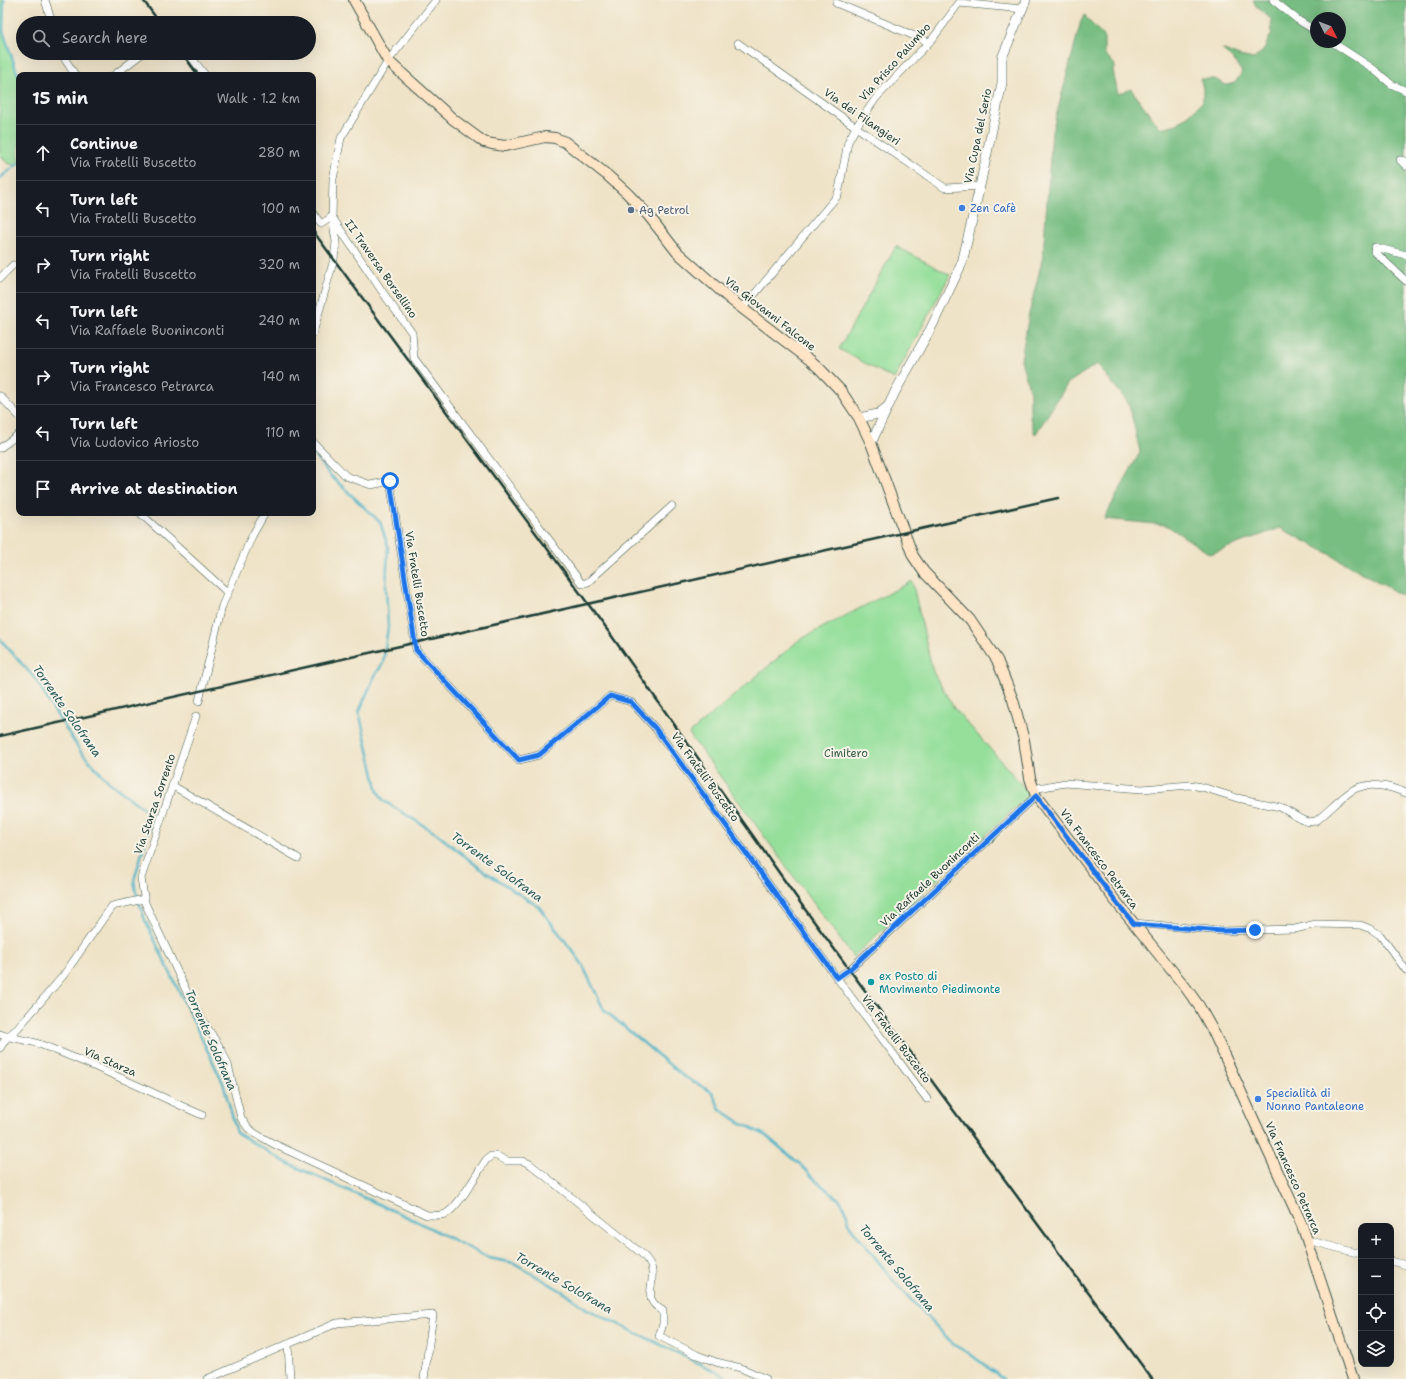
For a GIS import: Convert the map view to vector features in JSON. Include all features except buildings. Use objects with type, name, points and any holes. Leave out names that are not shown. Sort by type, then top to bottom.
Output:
[{"type":"main road","name":"Via Giovanni Falcone","points":[[354,0],[388,61],[448,114],[484,142],[505,146],[545,137],[555,138],[565,142],[607,175],[648,215],[678,252],[742,309],[820,369],[842,391],[859,418],[871,443]]},
{"type":"main road","name":"Via Francesco Petrarca","points":[[871,443],[913,556],[924,572],[970,620],[996,660],[1013,700],[1024,740],[1030,778],[1035,792],[1114,899],[1186,988],[1199,1006],[1213,1031],[1302,1225],[1353,1379]]},
{"type":"street","points":[[45,0],[50,16]]},
{"type":"street","points":[[316,322],[334,259],[336,242],[332,217],[333,179],[341,138],[388,61],[436,0]]},
{"type":"street","name":"Via Cupa del Serio","points":[[871,443],[888,406],[932,328],[962,263],[1002,83],[1002,58],[1026,0]]},
{"type":"street","points":[[1273,0],[1298,20],[1310,27]]},
{"type":"street","points":[[836,3],[929,42]]},
{"type":"street","name":"Via Prisco Palumbo","points":[[742,309],[838,195],[848,142],[856,127],[876,98],[929,42],[959,3],[1023,9]]},
{"type":"street","name":"Via dei Filangieri","points":[[738,42],[856,127],[945,188],[980,186]]},
{"type":"street","points":[[1341,48],[1372,68],[1392,84],[1406,91]]},
{"type":"street","points":[[66,60],[73,72]]},
{"type":"street","points":[[118,72],[134,60]]},
{"type":"street","points":[[193,60],[203,72]]},
{"type":"street","points":[[1406,161],[1400,160],[1406,166]]},
{"type":"street","points":[[316,218],[321,224],[332,217]]},
{"type":"street","name":"II Traversa Borsellino","points":[[332,217],[412,333],[414,358],[582,584],[588,582],[672,506]]},
{"type":"street","points":[[1406,255],[1375,247],[1374,250],[1406,281]]},
{"type":"street","points":[[0,278],[13,265]]},
{"type":"street","points":[[0,396],[16,413]]},
{"type":"street","points":[[859,418],[878,414],[888,406]]},
{"type":"street","points":[[0,448],[16,436]]},
{"type":"street","name":"Via Fratelli Buscetto","points":[[316,445],[346,476],[371,485],[390,481],[416,650],[519,760],[539,755],[610,696],[631,702],[655,728],[927,1100]]},
{"type":"street","points":[[143,516],[228,592]]},
{"type":"street","points":[[199,701],[222,606],[252,536],[263,516]]},
{"type":"street","name":"Via Starza Sorrento","points":[[196,716],[141,878],[140,900],[192,1003],[222,1051],[228,1065],[241,1118],[248,1128],[274,1144],[427,1215],[445,1215],[451,1211],[459,1202],[490,1156],[497,1156],[507,1161],[530,1164],[641,1253],[649,1262],[652,1271],[650,1292],[653,1302],[656,1307],[663,1311],[664,1317],[659,1336],[697,1355],[716,1362],[741,1368],[766,1379]]},
{"type":"street","points":[[1035,792],[1065,783],[1142,789],[1190,786],[1202,787],[1237,798],[1280,807],[1308,822],[1316,821],[1356,788],[1368,785],[1394,788],[1406,793]]},
{"type":"street","points":[[173,786],[298,858]]},
{"type":"street","name":"Via Raffaele Buoninconti","points":[[837,978],[850,969],[1035,792]]},
{"type":"street","points":[[0,1048],[3,1035],[18,1028],[63,976],[112,906],[140,900]]},
{"type":"street","points":[[1134,924],[1222,931],[1295,929],[1316,924],[1360,925],[1371,929],[1380,935],[1406,970]]},
{"type":"street","name":"Via Starza","points":[[3,1035],[37,1043],[65,1054],[202,1115]]},
{"type":"street","points":[[1307,1240],[1358,1253]]},
{"type":"street","points":[[1394,1262],[1406,1265]]},
{"type":"street","points":[[207,1379],[337,1323],[433,1315],[424,1379]]},
{"type":"street","points":[[288,1344],[290,1379]]},
{"type":"green space","points":[[0,0],[4,0],[3,31],[17,72],[16,166],[7,163],[0,154]]},
{"type":"green space","points":[[1253,0],[1406,0],[1406,598],[1328,553],[1280,528],[1210,554],[1166,525],[1104,519],[1140,452],[1129,404],[1097,364],[1068,383],[1035,435],[1030,418],[1030,392],[1021,360],[1029,314],[1043,256],[1052,132],[1081,21],[1085,15],[1087,19],[1104,36],[1104,53],[1115,65],[1113,71],[1118,94],[1131,89],[1160,128],[1177,124],[1203,101],[1203,88],[1200,79],[1215,79],[1226,85],[1235,83],[1242,72],[1235,62],[1222,49],[1239,56],[1254,59],[1264,50],[1272,32],[1271,19],[1256,6]]},
{"type":"green space","points":[[896,246],[950,275],[894,379],[839,349]]},
{"type":"green space","name":"Cimitero","points":[[912,581],[933,672],[954,708],[1030,794],[853,957],[689,734],[799,640]]},
{"type":"waterway","name":"Torrente Solofrana","points":[[4,0],[3,31],[17,72]]},
{"type":"waterway","name":"Torrente Solofrana","points":[[0,178],[16,165]]},
{"type":"waterway","name":"Torrente Solofrana","points":[[316,458],[331,476],[380,522],[388,546],[386,587],[388,627],[383,663],[374,677],[359,712],[378,792],[384,801],[437,834],[481,869],[539,907],[581,962],[604,1010],[683,1076],[712,1092],[720,1109],[739,1122],[765,1135],[801,1165],[816,1181],[840,1200],[845,1208],[850,1226],[897,1285],[954,1345],[970,1354],[1003,1379]]},
{"type":"waterway","name":"Torrente Solofrana","points":[[0,639],[37,681],[81,752],[109,782],[153,816],[134,880],[136,892],[145,920],[223,1083],[237,1133],[287,1163],[416,1221],[489,1258],[514,1263],[565,1293],[587,1309],[731,1379]]},
{"type":"railway","points":[[143,0],[155,16]]},
{"type":"railway","points":[[187,60],[196,72]]},
{"type":"railway","points":[[316,235],[611,635],[804,908],[1152,1379]]},
{"type":"railway","points":[[0,736],[1058,498]]},
{"type":"place","name":"Zen Cafè","points":[[962,208]]},
{"type":"place","name":"Ag Petrol","points":[[631,210]]},
{"type":"place","name":"ex Posto di Movimento Piedimonte","points":[[871,982]]},
{"type":"place","name":"Specialità di Nonno Pantaleone","points":[[1258,1099]]},
{"type":"route","points":[[390,481],[416,650],[519,760],[539,755],[610,696],[631,702],[655,728],[837,978],[850,969],[1036,796],[1134,924],[1222,931],[1255,930]]}]
